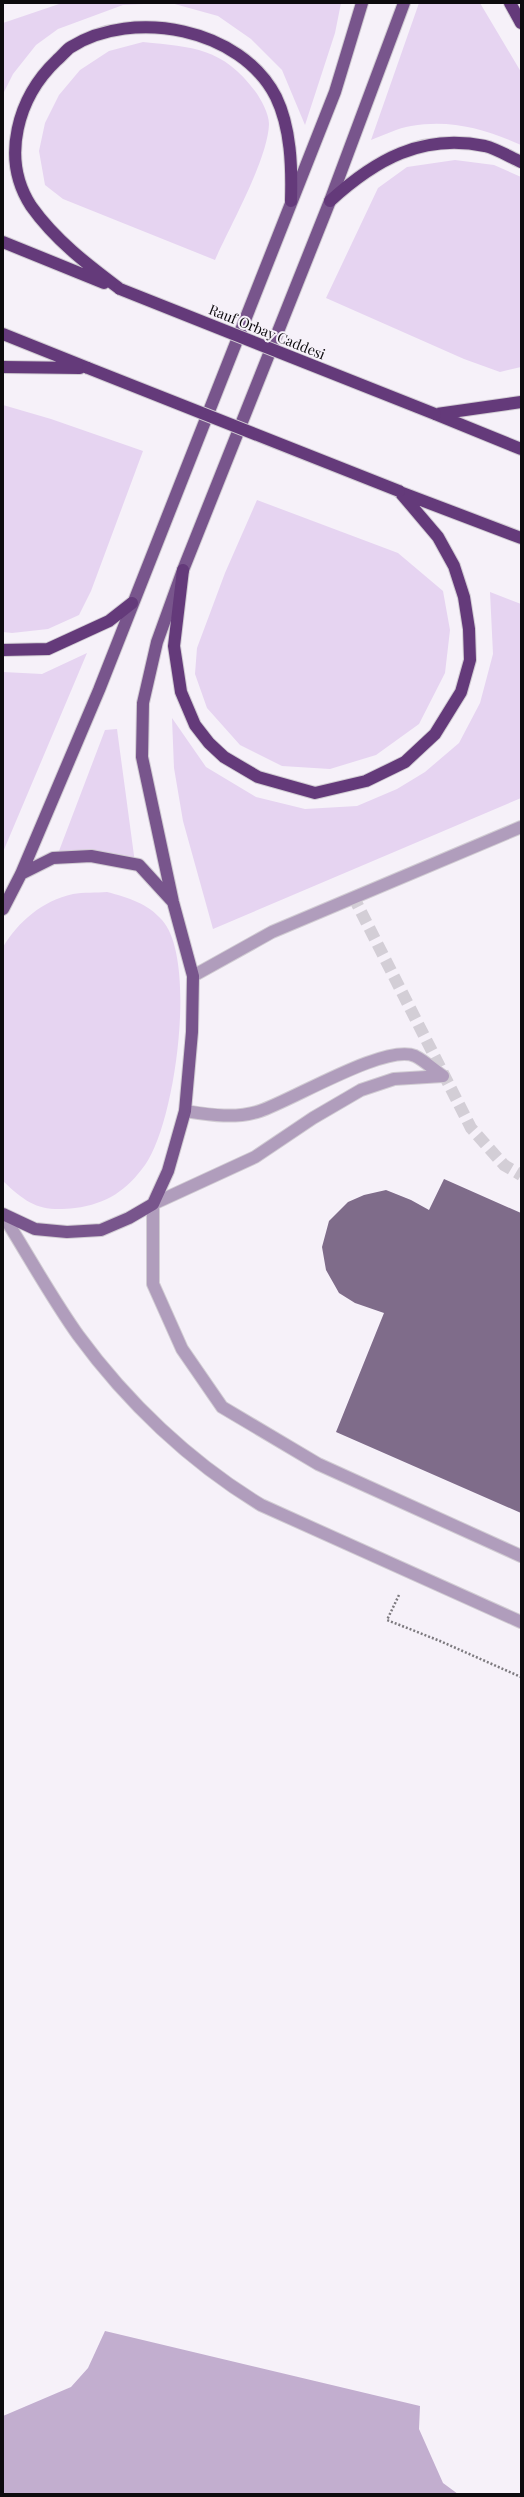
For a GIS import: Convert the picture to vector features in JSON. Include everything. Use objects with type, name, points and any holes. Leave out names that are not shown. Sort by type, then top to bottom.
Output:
[{"type":"highway","points":[[510,3],[521,23]]},
{"type":"highway","points":[[120,290],[76,256],[30,205],[16,167],[14,151],[17,124],[30,92],[48,68],[71,47],[107,31],[154,27],[184,30],[226,46],[259,73],[275,96],[284,120],[289,148],[291,201]]},
{"type":"highway","points":[[330,201],[356,176],[411,147],[454,143],[486,146],[521,162]]},
{"type":"highway","name":"Rauf Orbay Caddesi","points":[[3,242],[521,449]]},
{"type":"highway","points":[[3,334],[521,538]]},
{"type":"highway","points":[[3,367],[88,368]]},
{"type":"highway","points":[[435,414],[521,402]]},
{"type":"highway","points":[[183,570],[174,646],[181,692],[195,725],[209,743],[224,757],[258,777],[315,792],[366,781],[405,762],[435,734],[461,692],[470,660],[469,629],[464,597],[454,566],[438,537],[399,491]]},
{"type":"highway","points":[[3,650],[48,649],[109,621],[132,603]]},
{"type":"main road","points":[[3,909],[21,874],[132,603],[335,92],[362,3]]},
{"type":"main road","points":[[3,1214],[35,1229],[66,1232],[101,1230],[129,1218],[153,1204],[168,1171],[185,1111],[192,1032],[193,976],[172,902],[142,758],[144,703],[157,642],[183,570],[330,201],[404,3]]},
{"type":"main road","points":[[21,874],[53,858],[91,856],[139,865],[172,902]]},
{"type":"street","points":[[193,976],[272,932],[521,827]]},
{"type":"street","points":[[185,1111],[227,1117],[259,1111],[301,1094],[357,1066],[393,1055],[414,1056],[443,1076],[394,1079],[361,1090],[313,1118],[255,1157],[153,1204],[153,1284],[182,1349],[222,1407],[318,1464],[521,1556]]},
{"type":"street","points":[[3,1214],[78,1335],[151,1421],[239,1492],[261,1505],[521,1622]]},
{"type":"path","points":[[409,1572],[387,1620],[521,1677]]},
{"type":"shaded area","points":[[62,3],[164,3],[123,5],[58,29],[36,45],[13,74],[3,94],[3,23]]},
{"type":"shaded area","points":[[171,3],[341,3],[335,33],[305,125],[282,70],[251,39],[218,16]]},
{"type":"shaded area","points":[[419,3],[480,3],[521,72],[521,145],[481,130],[440,124],[426,124],[406,127],[371,140]]},
{"type":"shaded area","points":[[143,42],[192,48],[219,58],[243,77],[257,94],[268,116],[269,124],[267,138],[262,155],[247,192],[215,260],[63,199],[45,185],[39,151],[45,123],[59,95],[80,70],[109,51]]},
{"type":"shaded area","points":[[455,160],[494,165],[521,177],[521,367],[500,372],[464,359],[326,298],[378,188],[407,167]]},
{"type":"shaded area","points":[[3,405],[51,419],[143,451],[91,591],[79,615],[48,629],[12,633],[3,632]]},
{"type":"shaded area","points":[[257,500],[398,553],[443,591],[450,630],[445,673],[419,724],[376,755],[330,769],[282,766],[240,745],[207,708],[195,674],[197,648],[225,573]]},
{"type":"shaded area","points":[[490,592],[521,604],[521,798],[213,929],[183,821],[174,768],[172,718],[206,767],[256,797],[305,809],[357,806],[397,789],[425,772],[459,743],[480,703],[493,654]]},
{"type":"shaded area","points":[[87,653],[3,852],[3,672],[42,674]]},
{"type":"shaded area","points":[[117,729],[135,863],[59,851],[105,730]]},
{"type":"shaded area","points":[[107,892],[130,899],[150,909],[162,920],[173,940],[179,969],[180,1004],[178,1042],[173,1080],[165,1115],[156,1144],[145,1165],[131,1182],[115,1194],[97,1203],[75,1208],[44,1208],[20,1196],[3,1181],[3,947],[16,929],[32,913],[41,907],[62,897],[73,894]]},
{"type":"shaded area","points":[[105,2331],[420,2406],[419,2429],[443,2483],[458,2494],[3,2494],[3,2416],[71,2387],[88,2368]]},
{"type":"building","points":[[444,1179],[521,1213],[521,1513],[336,1432],[384,1313],[355,1303],[339,1293],[326,1270],[322,1247],[329,1221],[348,1202],[364,1195],[386,1190],[411,1200],[429,1210]]},
{"type":"tunnel","points":[[353,896],[471,1128],[504,1165],[521,1175]]}]
